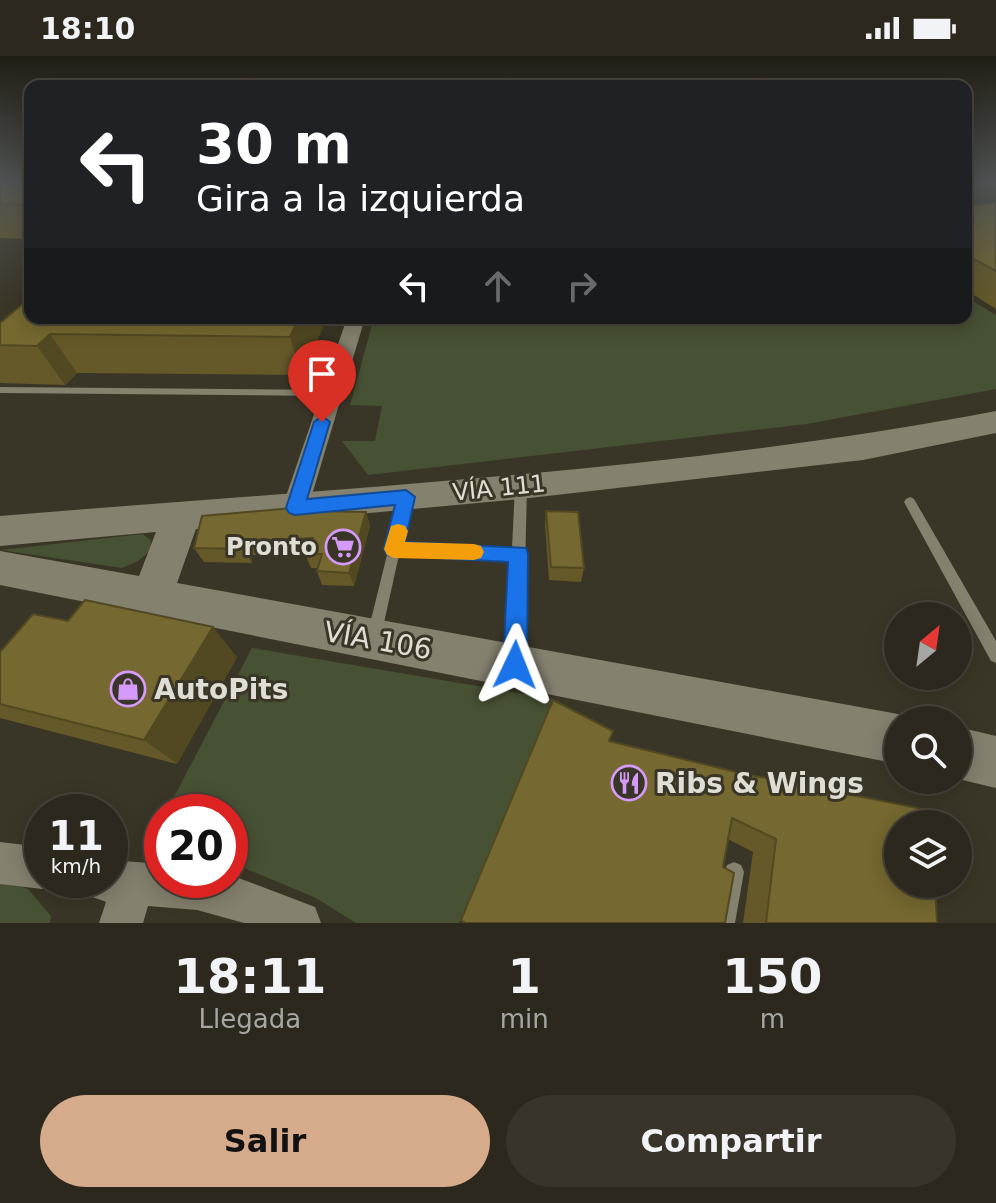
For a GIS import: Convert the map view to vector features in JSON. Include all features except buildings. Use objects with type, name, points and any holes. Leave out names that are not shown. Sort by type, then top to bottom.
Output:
[{"type":"main road","name":"VÍA 111","points":[[0,531],[181,518],[521,486],[863,448],[996,422]]},
{"type":"main road","points":[[151,598],[181,518]]},
{"type":"main road","name":"VÍA 106","points":[[0,568],[884,736]]},
{"type":"main road","points":[[972,756],[996,762]]},
{"type":"street","points":[[295,508],[354,324]]},
{"type":"street","points":[[0,863],[24,866]]},
{"type":"street","points":[[128,895],[194,888],[258,904],[299,923]]},
{"type":"lane","points":[[0,390],[331,393]]},
{"type":"lane","points":[[515,665],[521,486]]},
{"type":"lane","points":[[373,639],[406,497]]},
{"type":"lane","points":[[910,502],[996,656]]},
{"type":"lane","points":[[394,549],[518,554]]},
{"type":"lane","points":[[725,923],[734,872]]},
{"type":"green space","points":[[972,301],[996,315],[996,389],[807,424],[368,475],[342,441],[375,441],[382,406],[350,405],[372,324],[972,324]]},
{"type":"green space","points":[[143,534],[151,541],[150,551],[122,568],[1,550]]},
{"type":"green space","points":[[252,648],[554,699],[459,923],[356,923],[316,898],[248,870],[248,794],[175,794]]},
{"type":"green space","points":[[0,880],[24,888],[24,898],[36,898],[51,916],[50,923],[0,923]]},
{"type":"slow traffic","points":[[398,531],[394,549],[474,552]]},
{"type":"place","name":"Pronto","points":[[343,547]]},
{"type":"place","name":"AutoPits","points":[[128,689]]},
{"type":"place","name":"Ribs & Wings","points":[[629,783]]},
{"type":"route","points":[[322,422],[295,508],[406,497],[394,549],[518,554],[515,665]]}]
